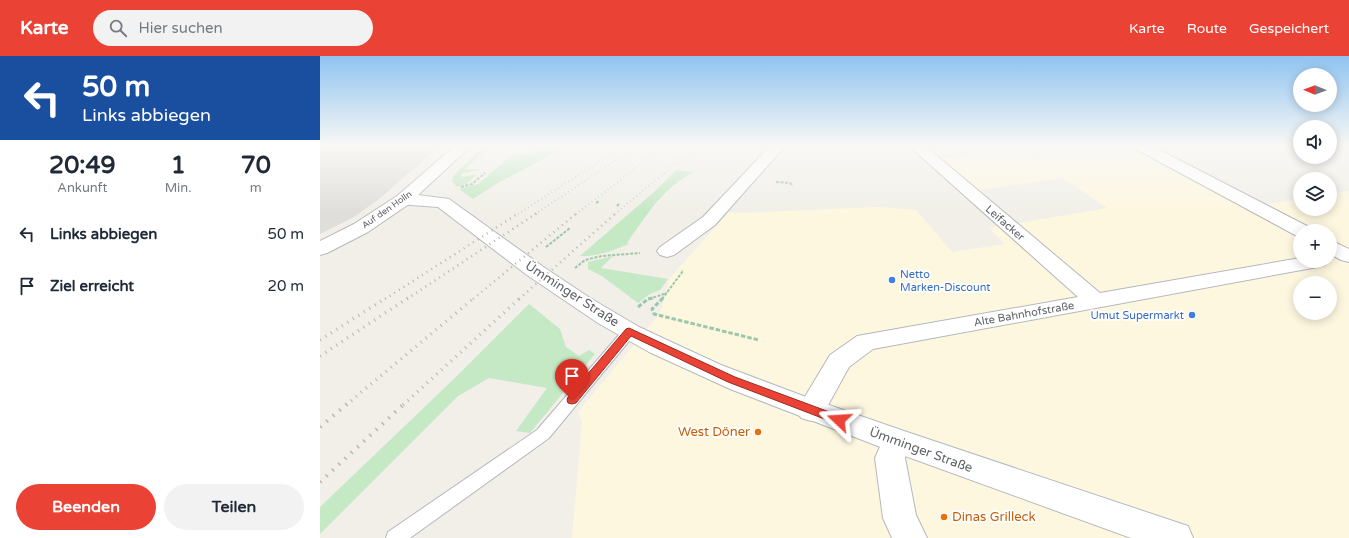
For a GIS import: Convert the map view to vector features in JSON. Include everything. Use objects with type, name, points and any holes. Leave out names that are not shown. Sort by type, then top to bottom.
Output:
[{"type":"street","name":"Auf den Holln","points":[[320,249],[361,228],[403,200],[440,167]]},
{"type":"street","points":[[667,251],[709,222],[759,167]]},
{"type":"street","name":"Leifacker","points":[[941,167],[1096,301]]},
{"type":"street","points":[[1182,167],[1293,226]]},
{"type":"street","name":"Ümminger Straße","points":[[403,200],[442,203],[559,287],[629,332],[732,380],[896,441],[1176,538]]},
{"type":"street","name":"Alte Bahnhofstraße","points":[[811,410],[838,361],[866,342],[1293,266]]},
{"type":"street","points":[[896,441],[890,458],[900,518],[910,538]]},
{"type":"lane","points":[[395,538],[544,434],[629,332]]},
{"type":"path","points":[[466,186],[472,184],[486,173]]},
{"type":"path","points":[[526,264],[570,228]]},
{"type":"path","points":[[585,260],[602,256],[667,251]]},
{"type":"path","points":[[683,271],[668,293],[652,309],[654,314],[759,340]]},
{"type":"path","points":[[637,308],[648,299],[668,293]]},
{"type":"shaded area","points":[[320,167],[415,167],[379,199],[354,217],[320,234]]},
{"type":"shaded area","points":[[953,167],[1191,167],[1264,205],[1293,200],[1293,216],[1337,216],[1337,193],[1349,191],[1349,538],[572,538],[582,422],[578,412],[661,312],[669,279],[729,212],[740,213],[877,207],[916,210],[952,252],[1005,244],[989,228],[1107,208],[1063,178],[978,190]]},
{"type":"green space","points":[[462,167],[467,167],[465,169],[482,169],[461,174],[462,177],[477,174],[466,184],[457,187],[452,181],[453,176]]},
{"type":"green space","points":[[498,167],[527,167],[496,184],[473,199],[459,189],[478,184]]},
{"type":"green space","points":[[676,170],[694,172],[683,178],[664,194],[627,243],[629,244],[599,254],[580,256],[653,193]]},
{"type":"green space","points":[[613,256],[601,268],[668,279],[660,290],[650,294],[638,303],[602,276],[588,269],[588,262]]},
{"type":"green space","points":[[529,304],[560,329],[566,347],[579,356],[589,350],[595,354],[530,433],[516,431],[547,388],[489,378],[458,396],[320,534],[320,507],[456,377]]},
{"type":"railway","points":[[518,214],[590,167]]},
{"type":"railway","points":[[535,214],[605,167]]},
{"type":"railway","points":[[576,214],[637,167]]},
{"type":"railway","points":[[615,214],[671,167]]},
{"type":"railway","points":[[385,299],[519,213]]},
{"type":"railway","points":[[407,299],[537,213]]},
{"type":"railway","points":[[473,299],[577,213]]},
{"type":"railway","points":[[519,299],[616,213]]},
{"type":"railway","points":[[320,340],[386,298]]},
{"type":"railway","points":[[320,356],[408,298]]},
{"type":"railway","points":[[346,405],[474,298]]},
{"type":"railway","points":[[403,405],[520,298]]},
{"type":"railway","points":[[320,427],[347,404]]},
{"type":"railway","points":[[320,482],[404,404]]},
{"type":"place","name":"Netto Marken-Discount","points":[[892,280]]},
{"type":"place","name":"Umut Supermarkt","points":[[1192,315]]},
{"type":"place","name":"West Döner","points":[[758,432]]},
{"type":"place","name":"Dinas Grilleck","points":[[944,517]]},
{"type":"route","points":[[572,400],[629,332],[732,380],[839,420]]}]
